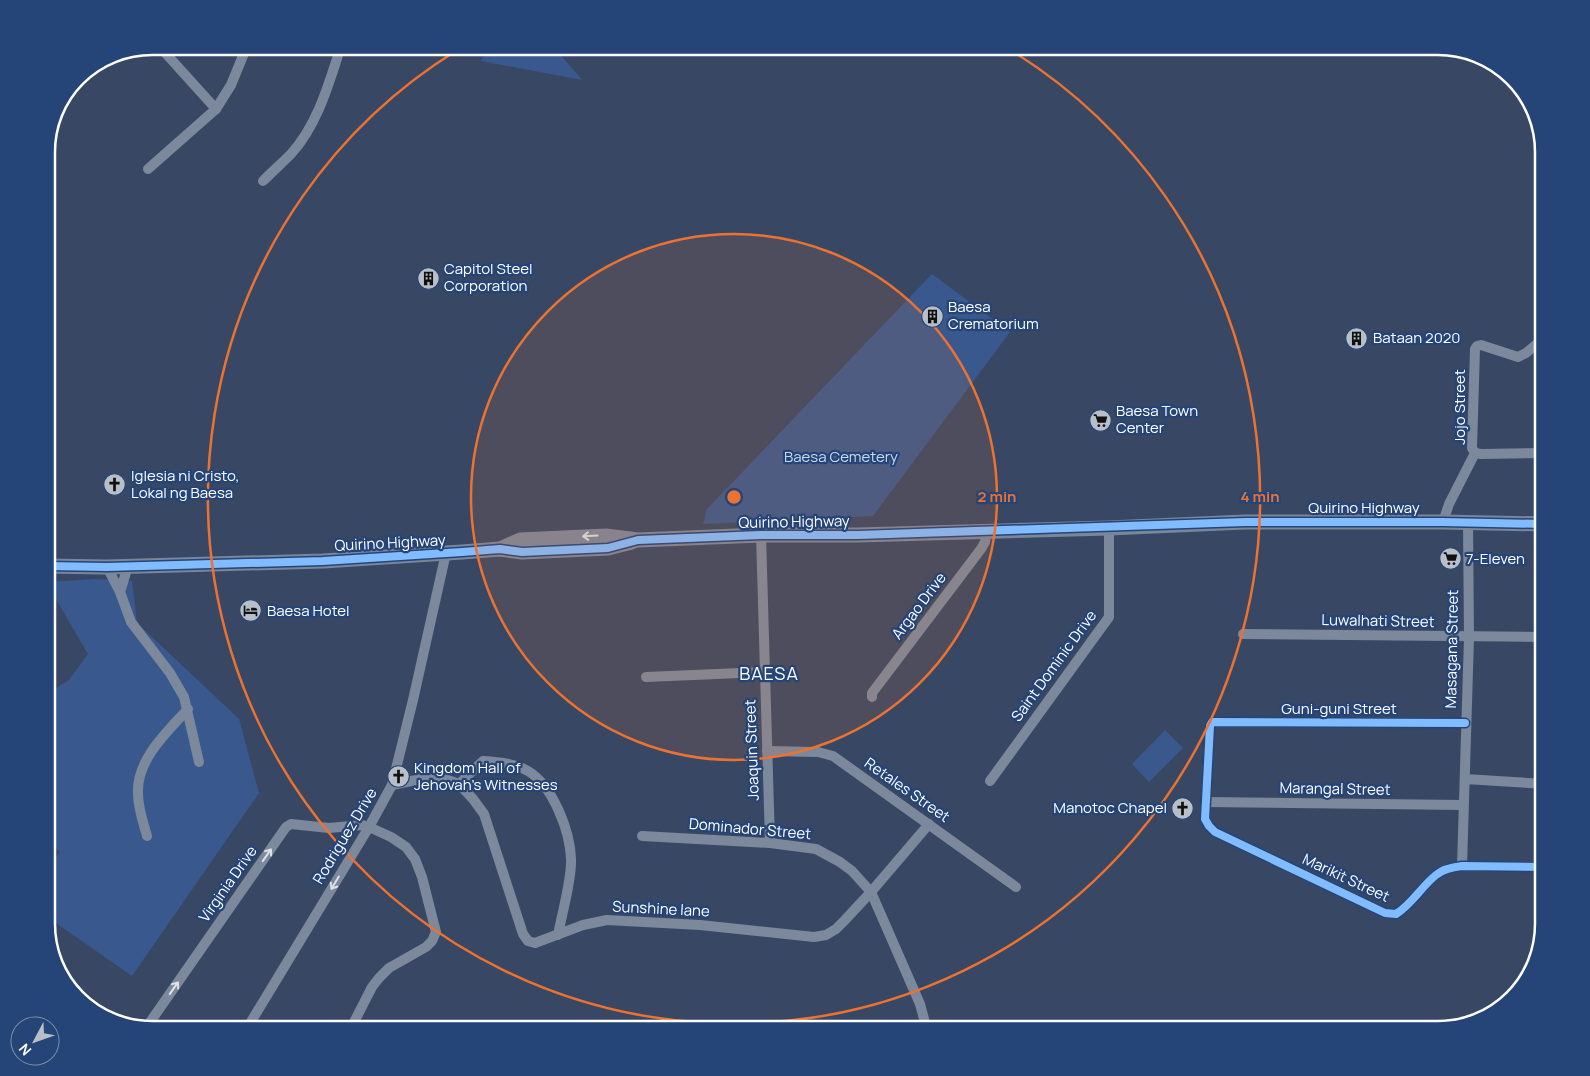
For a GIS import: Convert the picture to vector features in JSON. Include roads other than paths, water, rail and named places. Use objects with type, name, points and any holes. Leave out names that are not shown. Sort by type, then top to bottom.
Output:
[{"type":"main road","name":"Quirino Highway","points":[[55,566],[107,567],[324,561],[500,549],[520,540],[606,536],[638,540],[761,535],[858,535],[1109,528],[1245,522],[1535,524]]},
{"type":"street","points":[[167,55],[216,109]]},
{"type":"street","points":[[148,169],[216,109],[231,85],[243,55]]},
{"type":"street","points":[[263,181],[291,153],[308,129],[322,103],[338,55]]},
{"type":"street","name":"Jojo Street","points":[[1443,522],[1448,504],[1475,453],[1472,448],[1475,349],[1481,345],[1518,357],[1535,346]]},
{"type":"street","points":[[1475,453],[1535,453]]},
{"type":"street","name":"Masagana Street","points":[[1462,866],[1469,638],[1468,523]]},
{"type":"street","name":"Saint Dominic Drive","points":[[990,781],[1109,617],[1109,528]]},
{"type":"street","name":"Argao Drive","points":[[872,698],[872,693],[981,549],[985,542],[987,531]]},
{"type":"street","name":"Joaquin Street","points":[[761,535],[770,843]]},
{"type":"street","name":"Rodriguez Drive","points":[[251,1021],[369,827],[392,785],[446,553]]},
{"type":"street","points":[[120,592],[128,566]]},
{"type":"street","points":[[107,567],[120,592],[131,622],[170,673],[184,697],[199,762]]},
{"type":"street","name":"Luwalhati Street","points":[[1243,634],[1469,638],[1535,637]]},
{"type":"street","points":[[646,677],[765,672]]},
{"type":"street","points":[[146,836],[137,792],[141,774],[148,757],[188,709]]},
{"type":"street","name":"Guni-guni Street","points":[[1206,802],[1210,726],[1212,722],[1466,723]]},
{"type":"street","name":"Retales Street","points":[[767,751],[818,752],[833,756],[1016,887]]},
{"type":"street","points":[[392,785],[421,779],[445,779],[459,784],[483,761],[501,762],[529,772],[545,787],[557,807],[568,838],[571,860],[558,935]]},
{"type":"street","points":[[1464,779],[1535,783]]},
{"type":"street","name":"Sunshine lane","points":[[459,784],[484,814],[526,939],[535,943],[583,925],[607,920],[700,925],[814,936],[826,935],[836,929],[871,892],[929,824]]},
{"type":"street","name":"Marangal Street","points":[[1206,802],[1463,806]]},
{"type":"street","name":"Marikit Street","points":[[1206,802],[1208,826],[1216,832],[1385,913],[1396,914],[1405,908],[1436,874],[1448,868],[1462,866],[1535,867]]},
{"type":"street","name":"Virginia Drive","points":[[151,1021],[286,827],[291,824],[329,828],[362,824],[369,827]]},
{"type":"street","points":[[355,1021],[379,978],[389,968],[426,947],[436,932],[422,877],[415,858],[406,847],[391,837],[369,827]]},
{"type":"street","name":"Dominador Street","points":[[642,836],[770,843],[816,849],[829,855],[852,871],[871,892],[920,1004],[925,1021]]},
{"type":"place","name":"Capitol Steel Corporation","points":[[428,278]]},
{"type":"place","name":"Baesa Crematorium","points":[[932,316]]},
{"type":"place","name":"Bataan 2020","points":[[1357,338]]},
{"type":"place","name":"Baesa Town Center","points":[[1100,420]]},
{"type":"place","name":"Iglesia ni Cristo, Lokal ng Baesa","points":[[115,485]]},
{"type":"place","name":"7-Eleven","points":[[1450,559]]},
{"type":"place","name":"Baesa Hotel","points":[[251,611]]},
{"type":"place","name":"Kingdom Hall of Jehovah's Witnesses","points":[[398,777]]},
{"type":"place","name":"Manotoc Chapel","points":[[1183,808]]},
{"type":"district","name":"BAESA","points":[[769,674]]},
{"type":"park label","name":"Baesa Cemetery","points":[[841,457]]}]
